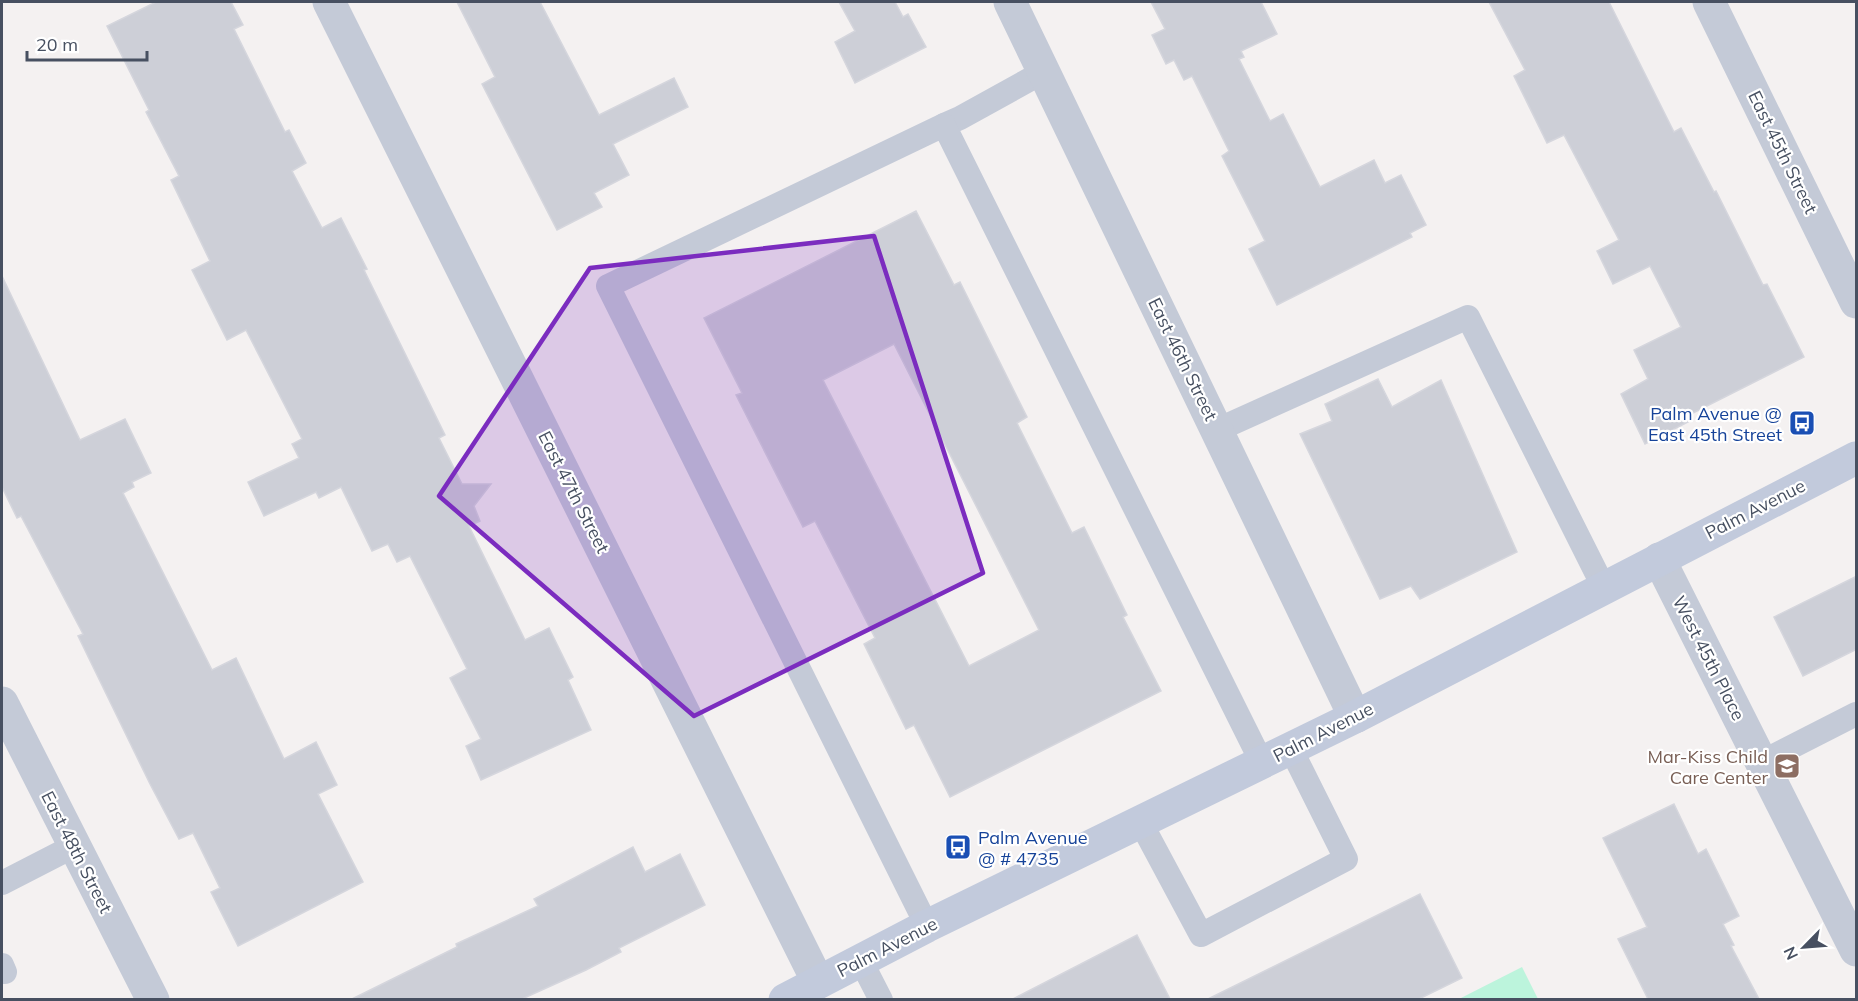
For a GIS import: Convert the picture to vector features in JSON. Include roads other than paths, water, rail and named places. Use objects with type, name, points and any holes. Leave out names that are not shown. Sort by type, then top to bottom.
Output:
[{"type":"main road","name":"Palm Avenue","points":[[785,999],[1355,717],[1857,458]]},
{"type":"street","name":"East 47th Street","points":[[329,2],[818,982]]},
{"type":"street","name":"East 46th Street","points":[[1010,2],[1355,717]]},
{"type":"street","name":"East 45th Street","points":[[1709,2],[1857,302]]},
{"type":"street","name":"West 45th Place","points":[[1659,559],[1857,950]]},
{"type":"street","name":"East 48th Street","points":[[2,703],[153,999]]},
{"type":"lane","points":[[927,927],[608,286],[944,125],[1045,71]]},
{"type":"lane","points":[[944,125],[1234,706],[1277,756],[1346,859],[1201,935],[1141,822]]},
{"type":"lane","points":[[1217,430],[1468,317],[1604,588]]},
{"type":"lane","points":[[1762,762],[1857,714]]},
{"type":"lane","points":[[2,883],[67,833]]},
{"type":"lane","points":[[861,961],[881,999]]},
{"type":"place","name":"Palm Avenue @ East 45th Street","points":[[1802,423]]},
{"type":"place","name":"Mar-Kiss Child Care Center","points":[[1787,766]]},
{"type":"place","name":"Palm Avenue @ # 4735","points":[[958,847]]}]
